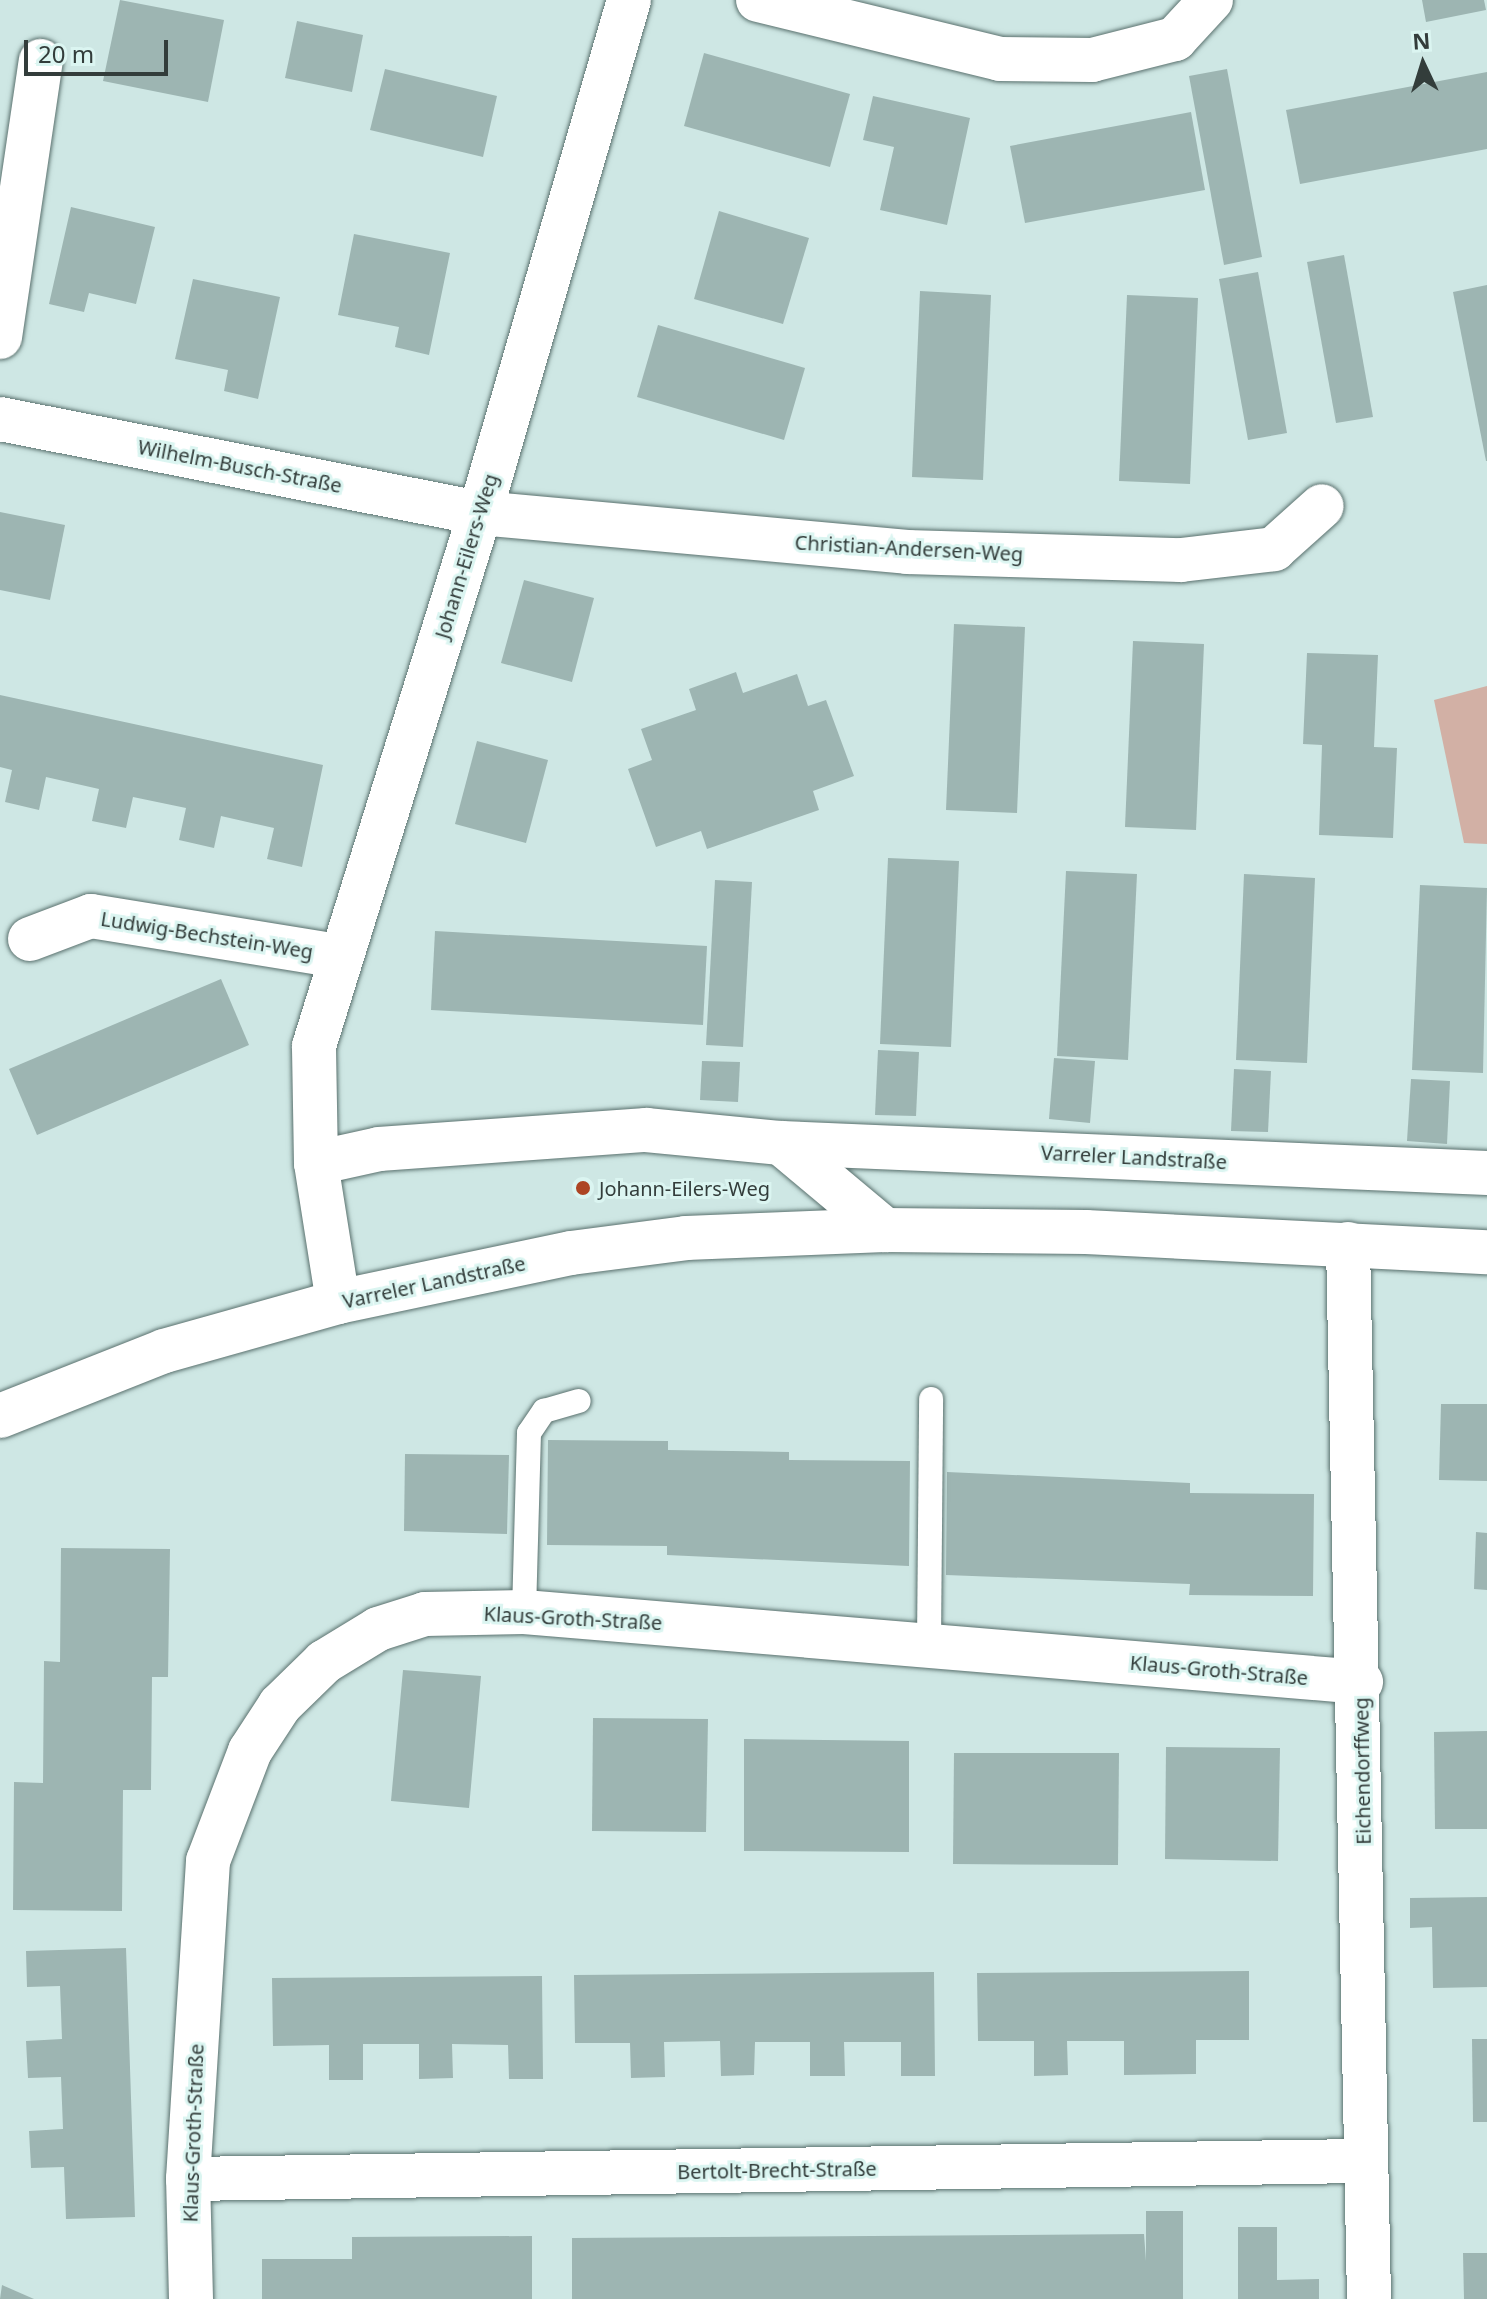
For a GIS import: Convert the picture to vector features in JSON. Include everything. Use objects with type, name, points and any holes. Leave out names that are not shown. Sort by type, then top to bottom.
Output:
[{"type":"street","name":"Johann-Eilers-Weg","points":[[338,1302],[316,1163],[314,1046],[339,956],[480,513],[629,0]]},
{"type":"street","points":[[758,0],[1000,59],[1092,60],[1175,39],[1211,0]]},
{"type":"street","points":[[0,337],[41,61]]},
{"type":"street","name":"Wilhelm-Busch-Straße","points":[[0,419],[480,513]]},
{"type":"street","name":"Christian-Andersen-Weg","points":[[480,513],[907,552],[1181,560],[1274,549],[1322,506]]},
{"type":"street","name":"Ludwig-Bechstein-Weg","points":[[30,939],[91,916],[339,956]]},
{"type":"street","name":"Varreler Landstraße","points":[[316,1163],[379,1149],[646,1130],[781,1143],[1487,1173]]},
{"type":"street","points":[[781,1143],[885,1230]]},
{"type":"street","name":"Varreler Landstraße","points":[[0,1416],[164,1351],[338,1302],[571,1253],[686,1238],[885,1230],[1348,1244],[1487,1252]]},
{"type":"street","name":"Eichendorffweg","points":[[1348,1244],[1361,1682],[1369,2299]]},
{"type":"street","name":"Klaus-Groth-Straße","points":[[191,2299],[188,2179],[208,1861],[250,1751],[280,1705],[324,1662],[378,1629],[425,1614],[524,1612],[929,1643],[1361,1682]]},
{"type":"street","name":"Bertolt-Brecht-Straße","points":[[188,2179],[1366,2161]]},
{"type":"lane","points":[[929,1643],[931,1399]]},
{"type":"lane","points":[[524,1612],[529,1433],[544,1411],[579,1401]]},
{"type":"shaded area","points":[[1487,686],[1487,844],[1464,843],[1434,700]]},
{"type":"building","points":[[120,0],[224,20],[208,102],[103,81]]},
{"type":"building","points":[[1422,0],[1484,0],[1486,10],[1426,22]]},
{"type":"building","points":[[297,21],[363,35],[352,92],[285,78]]},
{"type":"building","points":[[704,53],[850,94],[830,167],[684,126]]},
{"type":"building","points":[[385,69],[497,96],[483,157],[370,130]]},
{"type":"building","points":[[1227,69],[1262,257],[1224,265],[1189,76]]},
{"type":"building","points":[[1487,72],[1487,149],[1300,184],[1286,110]]},
{"type":"building","points":[[873,96],[970,118],[947,225],[880,210],[894,147],[863,140]]},
{"type":"building","points":[[1191,112],[1205,190],[1025,223],[1010,146]]},
{"type":"building","points":[[71,207],[155,227],[136,304],[89,293],[84,312],[49,304]]},
{"type":"building","points":[[719,211],[809,238],[783,324],[694,299]]},
{"type":"building","points":[[354,234],[450,253],[429,355],[395,347],[399,327],[338,315]]},
{"type":"building","points":[[1344,255],[1373,417],[1336,423],[1307,262]]},
{"type":"building","points":[[1258,272],[1287,433],[1248,440],[1219,279]]},
{"type":"building","points":[[193,279],[280,297],[258,399],[224,391],[228,370],[175,359]]},
{"type":"building","points":[[1487,285],[1487,461],[1486,461],[1453,292]]},
{"type":"building","points":[[920,291],[991,295],[983,480],[912,477]]},
{"type":"building","points":[[1127,295],[1198,298],[1190,484],[1119,481]]},
{"type":"building","points":[[658,325],[805,368],[784,440],[637,397]]},
{"type":"building","points":[[0,512],[65,525],[50,600],[0,590]]},
{"type":"building","points":[[524,580],[594,598],[572,682],[501,663]]},
{"type":"building","points":[[954,624],[1025,627],[1017,813],[946,810]]},
{"type":"building","points":[[1133,641],[1204,644],[1196,830],[1125,827]]},
{"type":"building","points":[[1307,653],[1378,655],[1374,747],[1397,748],[1393,838],[1319,835],[1322,745],[1303,744]]},
{"type":"building","points":[[736,672],[743,693],[797,674],[808,706],[826,700],[854,776],[813,791],[819,810],[707,849],[701,831],[656,847],[628,769],[652,760],[641,729],[696,710],[689,689]]},
{"type":"building","points":[[0,695],[323,765],[302,867],[267,859],[274,828],[221,816],[214,848],[179,840],[186,808],[133,797],[126,828],[92,821],[99,789],[46,777],[39,810],[5,802],[12,770],[0,767]]},
{"type":"building","points":[[477,741],[548,760],[526,843],[455,824]]},
{"type":"building","points":[[888,858],[959,861],[951,1047],[880,1044]]},
{"type":"building","points":[[1066,871],[1137,874],[1128,1060],[1057,1056]]},
{"type":"building","points":[[1244,874],[1315,878],[1307,1063],[1236,1060]]},
{"type":"building","points":[[715,880],[752,882],[743,1047],[706,1045]]},
{"type":"building","points":[[1420,885],[1487,888],[1483,1073],[1412,1070]]},
{"type":"building","points":[[435,931],[707,946],[703,1025],[431,1010]]},
{"type":"building","points":[[221,979],[249,1045],[37,1135],[9,1069]]},
{"type":"building","points":[[878,1050],[919,1052],[916,1116],[875,1115]]},
{"type":"building","points":[[1054,1058],[1095,1061],[1090,1123],[1049,1119]]},
{"type":"building","points":[[702,1061],[740,1062],[738,1102],[700,1100]]},
{"type":"building","points":[[1234,1069],[1271,1071],[1268,1132],[1231,1131]]},
{"type":"building","points":[[1411,1079],[1450,1081],[1447,1144],[1407,1141]]},
{"type":"building","points":[[1441,1404],[1487,1404],[1487,1481],[1439,1480]]},
{"type":"building","points":[[548,1440],[668,1441],[668,1450],[789,1452],[789,1460],[910,1461],[909,1566],[667,1555],[667,1546],[547,1545]]},
{"type":"building","points":[[405,1454],[509,1455],[507,1534],[404,1531]]},
{"type":"building","points":[[947,1472],[1190,1483],[1190,1493],[1314,1494],[1313,1596],[1189,1595],[1190,1584],[946,1575]]},
{"type":"building","points":[[1476,1532],[1487,1533],[1487,1590],[1474,1589]]},
{"type":"building","points":[[61,1548],[170,1549],[168,1677],[152,1677],[151,1790],[123,1790],[122,1911],[13,1910],[14,1782],[43,1783],[44,1661],[60,1662]]},
{"type":"building","points":[[403,1670],[481,1676],[469,1808],[391,1801]]},
{"type":"building","points":[[593,1718],[708,1719],[706,1832],[592,1831]]},
{"type":"building","points":[[1487,1731],[1487,1829],[1435,1829],[1434,1732]]},
{"type":"building","points":[[744,1739],[909,1741],[909,1852],[744,1851]]},
{"type":"building","points":[[1166,1747],[1280,1748],[1278,1861],[1165,1859]]},
{"type":"building","points":[[954,1753],[1119,1753],[1118,1865],[953,1864]]},
{"type":"building","points":[[1487,1897],[1487,1987],[1433,1988],[1432,1927],[1410,1928],[1410,1898]]},
{"type":"building","points":[[126,1948],[135,2217],[66,2219],[64,2167],[31,2168],[29,2131],[63,2129],[61,2077],[28,2078],[26,2041],[62,2039],[60,1986],[27,1987],[26,1951]]},
{"type":"building","points":[[1249,1971],[1249,2040],[1196,2040],[1196,2074],[1124,2075],[1124,2041],[1067,2041],[1068,2075],[1034,2076],[1034,2041],[978,2041],[977,1973]]},
{"type":"building","points":[[934,1972],[935,2076],[901,2076],[901,2042],[844,2042],[845,2076],[810,2076],[810,2042],[755,2042],[754,2075],[721,2076],[720,2041],[664,2042],[665,2077],[631,2078],[630,2043],[575,2043],[574,1975]]},
{"type":"building","points":[[542,1976],[543,2079],[509,2079],[508,2045],[452,2044],[453,2078],[419,2079],[419,2044],[363,2044],[363,2080],[329,2080],[329,2045],[273,2046],[272,1978]]},
{"type":"building","points":[[1472,2039],[1487,2039],[1487,2122],[1473,2122]]},
{"type":"building","points":[[1146,2211],[1183,2211],[1183,2299],[572,2299],[572,2238],[1144,2234],[1146,2261]]},
{"type":"building","points":[[1238,2227],[1277,2227],[1277,2280],[1319,2279],[1319,2299],[1238,2299]]},
{"type":"building","points":[[532,2236],[532,2299],[262,2299],[262,2259],[352,2259],[352,2237]]},
{"type":"building","points":[[1463,2253],[1487,2253],[1487,2299],[1464,2299]]},
{"type":"building","points":[[2,2285],[34,2299],[0,2299]]},
{"type":"place","name":"Johann-Eilers-Weg","points":[[583,1188]]}]
